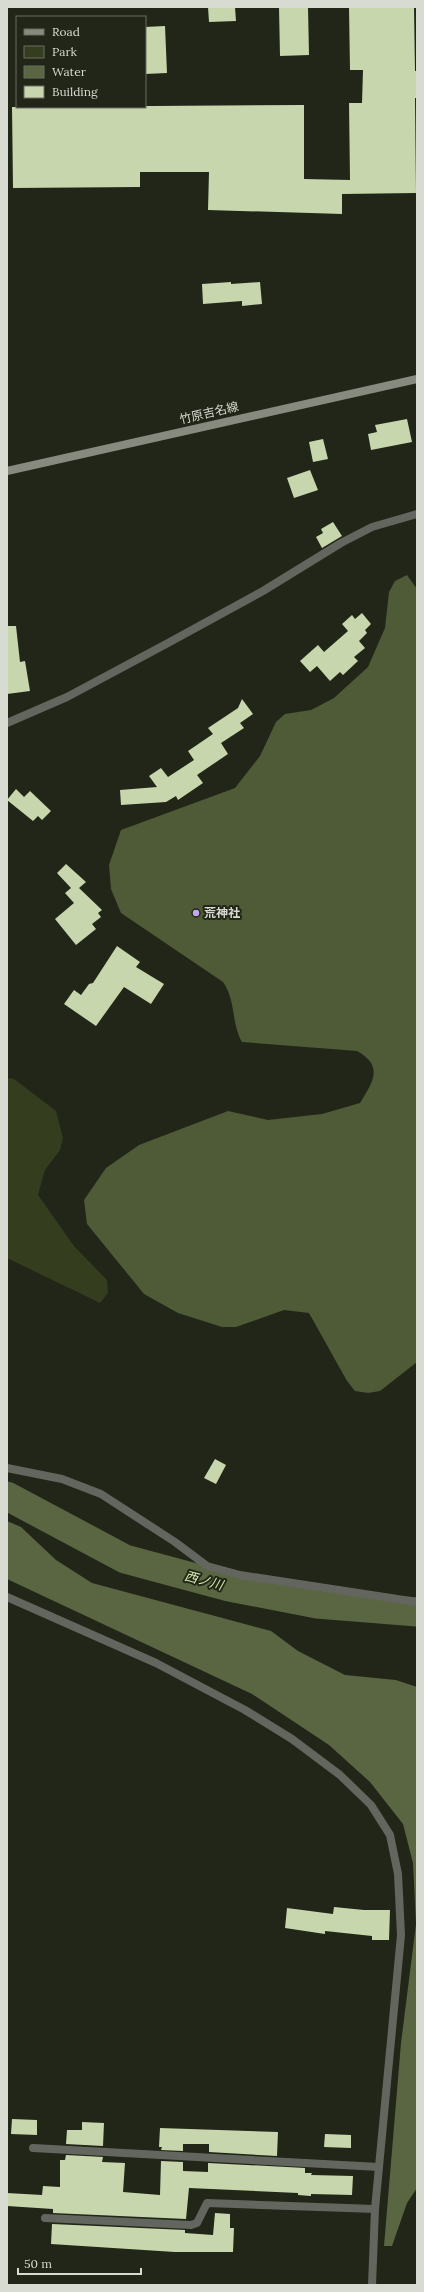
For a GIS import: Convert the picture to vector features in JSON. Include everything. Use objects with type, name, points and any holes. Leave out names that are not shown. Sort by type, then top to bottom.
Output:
[{"type":"main road","name":"竹原吉名線","points":[[7,471],[417,379]]},
{"type":"street","points":[[7,723],[67,697],[263,591],[341,542],[366,530],[417,514]]},
{"type":"street","points":[[7,1468],[62,1479],[101,1494],[175,1542],[207,1566],[240,1575],[417,1602]]},
{"type":"street","points":[[7,1597],[156,1663],[245,1710],[292,1739],[340,1775],[371,1805],[390,1835],[398,1874],[401,1935],[375,2209],[372,2285]]},
{"type":"street","points":[[33,2148],[379,2167]]},
{"type":"street","points":[[45,2218],[190,2225],[196,2223],[207,2203],[375,2209]]},
{"type":"green space","points":[[7,1078],[14,1079],[56,1111],[63,1138],[60,1150],[45,1170],[38,1195],[74,1246],[107,1280],[108,1293],[100,1303],[7,1258]]},
{"type":"shaded area","points":[[407,575],[417,589],[417,1362],[380,1391],[368,1393],[355,1391],[347,1381],[309,1313],[284,1310],[236,1327],[222,1327],[178,1313],[144,1294],[87,1224],[84,1200],[106,1168],[139,1145],[228,1111],[268,1120],[322,1114],[360,1103],[369,1088],[374,1075],[371,1062],[357,1051],[242,1042],[236,1027],[230,996],[223,982],[121,913],[111,889],[109,865],[121,830],[235,788],[260,756],[276,722],[285,714],[311,710],[334,698],[368,667],[385,628],[389,592],[395,581]]},
{"type":"water","points":[[7,1521],[21,1527],[56,1560],[92,1583],[271,1631],[298,1651],[345,1675],[396,1680],[417,1687],[417,2188],[407,2203],[392,2246],[384,2246],[401,2043],[416,1924],[413,1863],[403,1824],[370,1782],[329,1745],[252,1694],[7,1579]]},
{"type":"building","points":[[208,7],[235,7],[236,21],[209,22]]},
{"type":"building","points":[[279,7],[308,7],[309,55],[280,56]]},
{"type":"building","points":[[349,7],[414,7],[415,71],[417,71],[417,98],[415,98],[416,193],[342,194],[342,214],[208,210],[209,172],[140,172],[140,187],[13,188],[12,107],[146,108],[146,106],[304,105],[304,179],[350,180],[349,103],[362,103],[363,70],[350,70]]},
{"type":"building","points":[[165,26],[167,73],[146,74],[146,27]]},
{"type":"building","points":[[231,282],[231,284],[260,282],[262,304],[242,306],[242,301],[203,304],[202,284]]},
{"type":"building","points":[[407,419],[412,442],[371,450],[368,434],[377,432],[375,425]]},
{"type":"building","points":[[323,439],[328,459],[313,462],[309,442]]},
{"type":"building","points":[[310,470],[318,490],[294,498],[287,478]]},
{"type":"building","points":[[333,522],[342,536],[322,548],[316,537],[323,533],[321,529]]},
{"type":"building","points":[[362,613],[371,624],[365,630],[367,633],[359,641],[365,648],[354,657],[358,661],[343,675],[340,672],[330,681],[317,666],[310,672],[300,661],[318,645],[324,652],[348,631],[342,624],[352,615],[355,619]]},
{"type":"building","points":[[7,626],[16,626],[20,662],[25,661],[30,691],[7,694]]},
{"type":"building","points":[[242,699],[253,714],[240,723],[244,728],[221,743],[228,754],[197,775],[203,783],[178,800],[176,796],[166,802],[121,805],[120,790],[157,787],[149,776],[161,768],[168,777],[194,760],[188,751],[213,734],[208,728],[238,708]]},
{"type":"building","points":[[16,789],[24,797],[30,791],[51,811],[42,820],[38,816],[33,821],[7,800]]},
{"type":"building","points":[[66,864],[86,882],[79,888],[102,910],[98,913],[101,917],[92,924],[96,929],[76,945],[55,919],[74,903],[65,893],[71,888],[57,873]]},
{"type":"building","points":[[117,946],[140,962],[136,967],[164,984],[151,1004],[124,987],[96,1026],[64,1004],[74,990],[81,995],[89,984],[93,983]]},
{"type":"building","points":[[215,1459],[226,1465],[216,1484],[204,1478]]},
{"type":"building","points":[[334,1907],[364,1910],[390,1910],[389,1940],[372,1940],[372,1936],[325,1931],[325,1934],[285,1928],[287,1908],[333,1914]]},
{"type":"building","points":[[12,2119],[37,2120],[37,2135],[11,2134]]},
{"type":"building","points":[[82,2122],[104,2123],[103,2146],[66,2144],[67,2130],[82,2130]]},
{"type":"building","points":[[160,2128],[278,2132],[277,2156],[209,2152],[209,2144],[183,2144],[183,2151],[161,2150],[162,2147],[159,2147]]},
{"type":"building","points":[[325,2134],[351,2135],[351,2148],[324,2147]]},
{"type":"building","points":[[66,2155],[103,2157],[102,2162],[125,2163],[123,2192],[160,2195],[161,2161],[183,2162],[183,2171],[208,2172],[208,2163],[305,2168],[305,2173],[312,2173],[311,2175],[353,2176],[352,2195],[311,2194],[311,2196],[298,2195],[298,2193],[189,2188],[186,2219],[53,2213],[53,2209],[7,2206],[7,2193],[42,2195],[43,2186],[60,2187],[60,2160],[65,2160]]},
{"type":"building","points":[[215,2213],[230,2214],[230,2228],[234,2228],[233,2252],[175,2252],[51,2244],[52,2224],[185,2230],[185,2233],[213,2235]]},
{"type":"waterway","name":"西ノ川","points":[[7,1496],[125,1559],[229,1587],[317,1604],[417,1612]]},
{"type":"place","name":"荒神社","points":[[196,913]]}]
